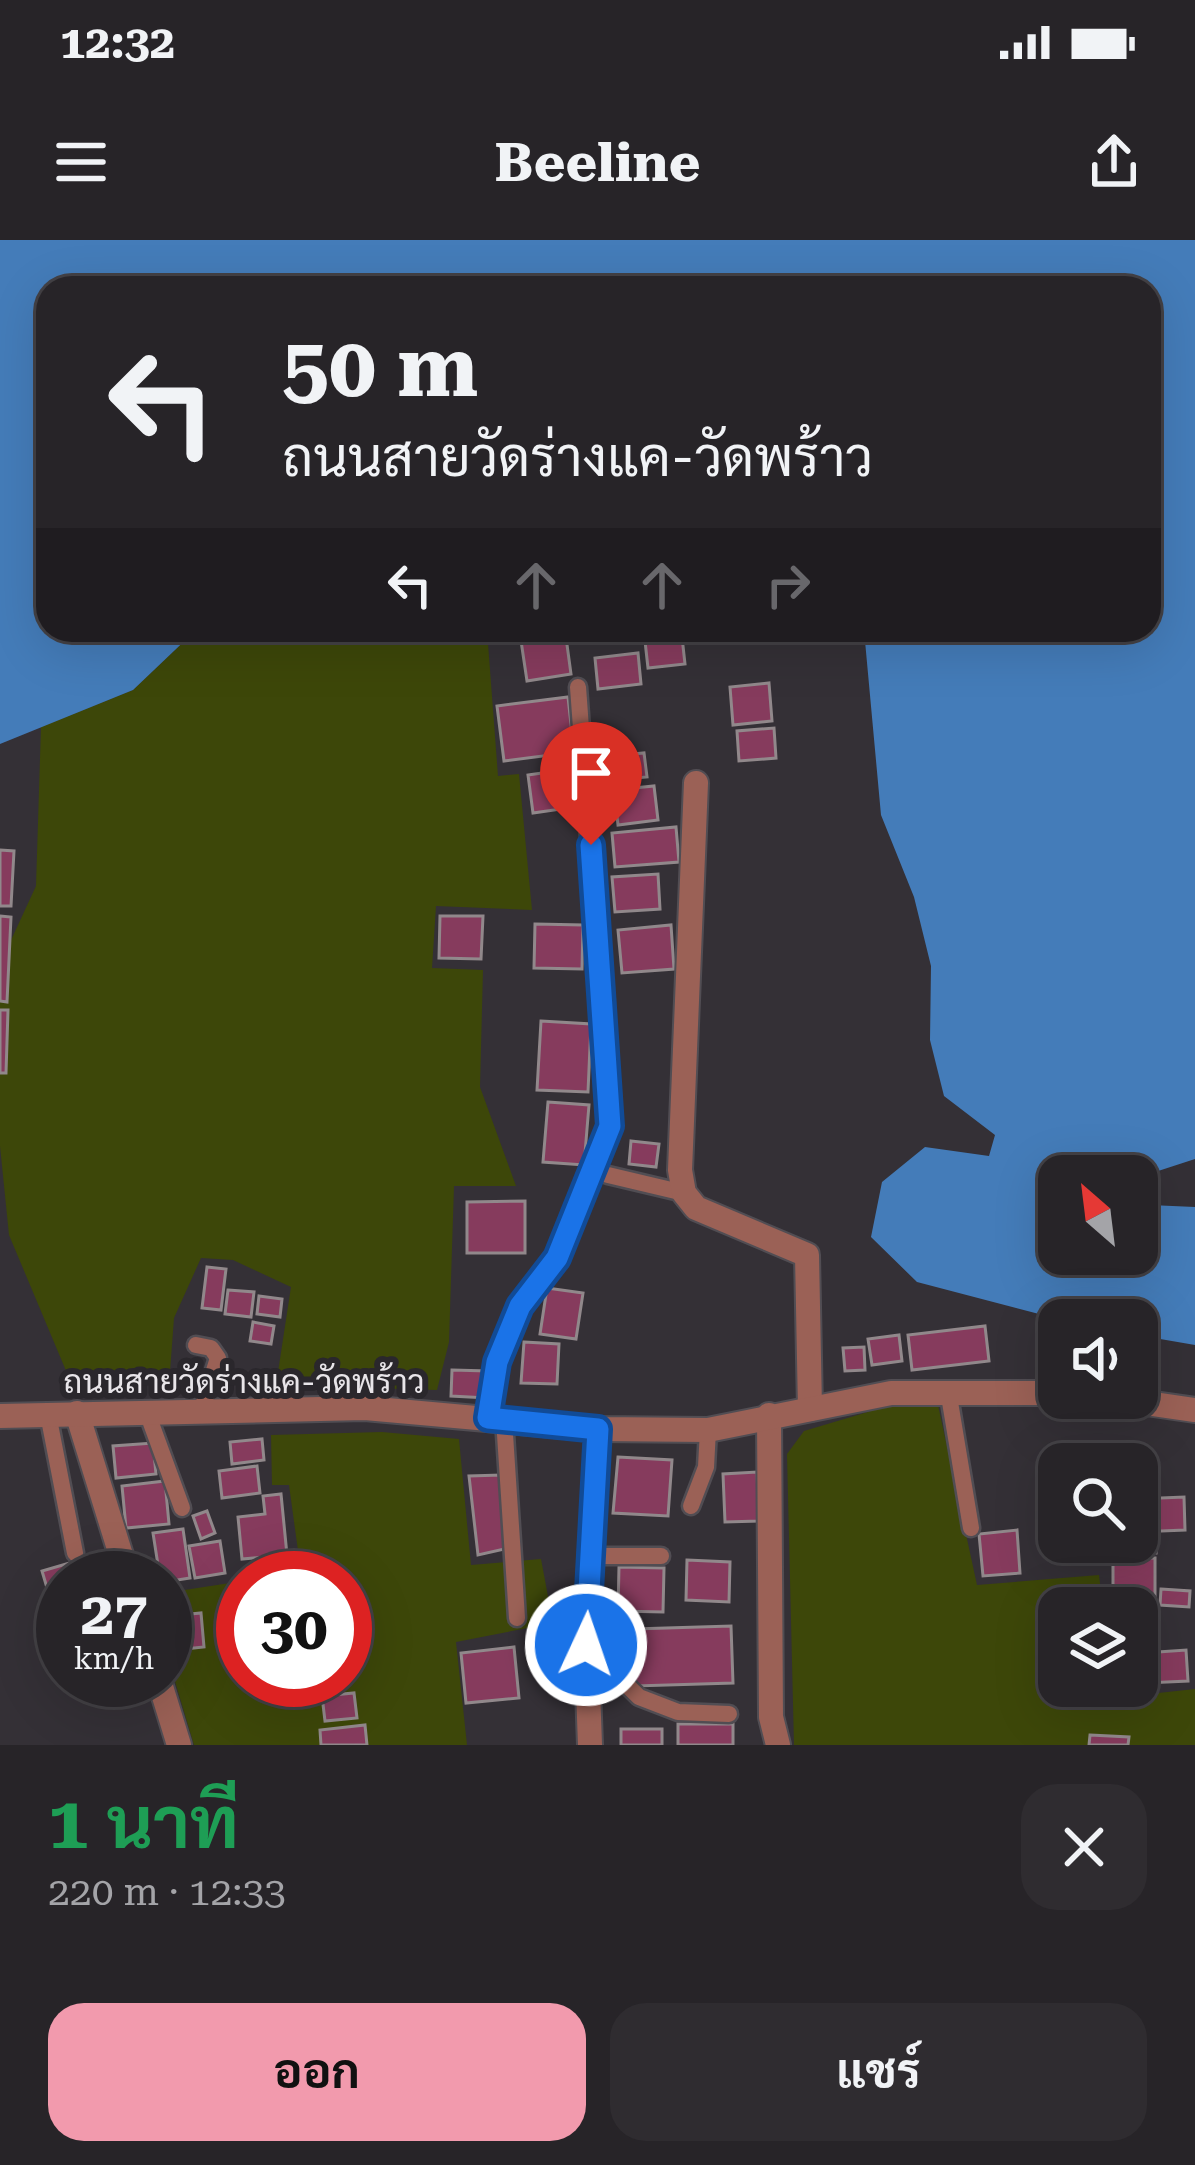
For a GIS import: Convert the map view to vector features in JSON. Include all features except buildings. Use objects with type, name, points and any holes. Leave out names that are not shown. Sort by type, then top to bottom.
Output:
[{"type":"street","points":[[696,783],[680,1170],[684,1193],[696,1208],[807,1255],[810,1409]]},
{"type":"street","name":"ถนนสายวัดร่างแค-วัดพร้าว","points":[[0,1416],[365,1408],[598,1429],[708,1430],[891,1394],[948,1390],[1038,1393]]},
{"type":"street","points":[[1158,1405],[1195,1410]]},
{"type":"street","points":[[77,1413],[120,1551]]},
{"type":"street","points":[[769,1415],[771,1717],[778,1745]]},
{"type":"street","points":[[590,1745],[586,1645],[598,1429]]},
{"type":"street","points":[[167,1707],[179,1745]]},
{"type":"lane","points":[[517,1618],[496,1419],[497,1362],[520,1306],[557,1258],[610,1126],[578,687]]},
{"type":"lane","points":[[608,1175],[684,1193]]},
{"type":"lane","points":[[196,1345],[211,1348],[218,1358],[201,1412]]},
{"type":"lane","points":[[948,1390],[971,1528]]},
{"type":"lane","points":[[49,1414],[75,1551]]},
{"type":"lane","points":[[148,1415],[182,1508]]},
{"type":"lane","points":[[691,1506],[706,1467],[708,1430]]},
{"type":"lane","points":[[591,1556],[661,1556]]},
{"type":"lane","points":[[586,1645],[639,1696],[679,1712],[729,1714]]},
{"type":"green space","points":[[183,642],[488,642],[498,776],[519,774],[532,910],[436,906],[432,968],[483,970],[480,1087],[516,1186],[454,1186],[449,1342],[437,1390],[282,1386],[278,1372],[291,1287],[233,1260],[201,1258],[174,1318],[169,1385],[72,1385],[9,1235],[0,1146],[0,964],[36,886],[41,727],[133,690]]},
{"type":"green space","points":[[898,1403],[938,1405],[977,1585],[1099,1575],[1100,1587],[1038,1587],[1038,1707],[1158,1707],[1158,1693],[1195,1689],[1195,1745],[794,1745],[787,1454],[804,1431]]},
{"type":"green space","points":[[382,1432],[459,1439],[471,1565],[541,1559],[553,1623],[456,1642],[467,1745],[194,1745],[183,1707],[192,1707],[192,1589],[216,1585],[216,1707],[372,1707],[372,1551],[298,1551],[289,1485],[272,1485],[271,1435]]},
{"type":"water","points":[[0,240],[1195,240],[1195,1159],[1158,1171],[1158,1155],[1038,1155],[1038,1275],[1158,1275],[1158,1205],[1195,1207],[1195,1345],[1158,1339],[1158,1299],[1038,1299],[1038,1314],[917,1282],[871,1237],[882,1182],[925,1147],[989,1156],[995,1135],[944,1096],[930,1040],[931,966],[914,897],[881,815],[865,642],[1161,642],[1161,276],[36,276],[36,642],[183,642],[133,690],[0,744]]},
{"type":"route","points":[[586,1645],[598,1429],[488,1418],[497,1362],[520,1306],[557,1258],[610,1126],[591,845]]}]
